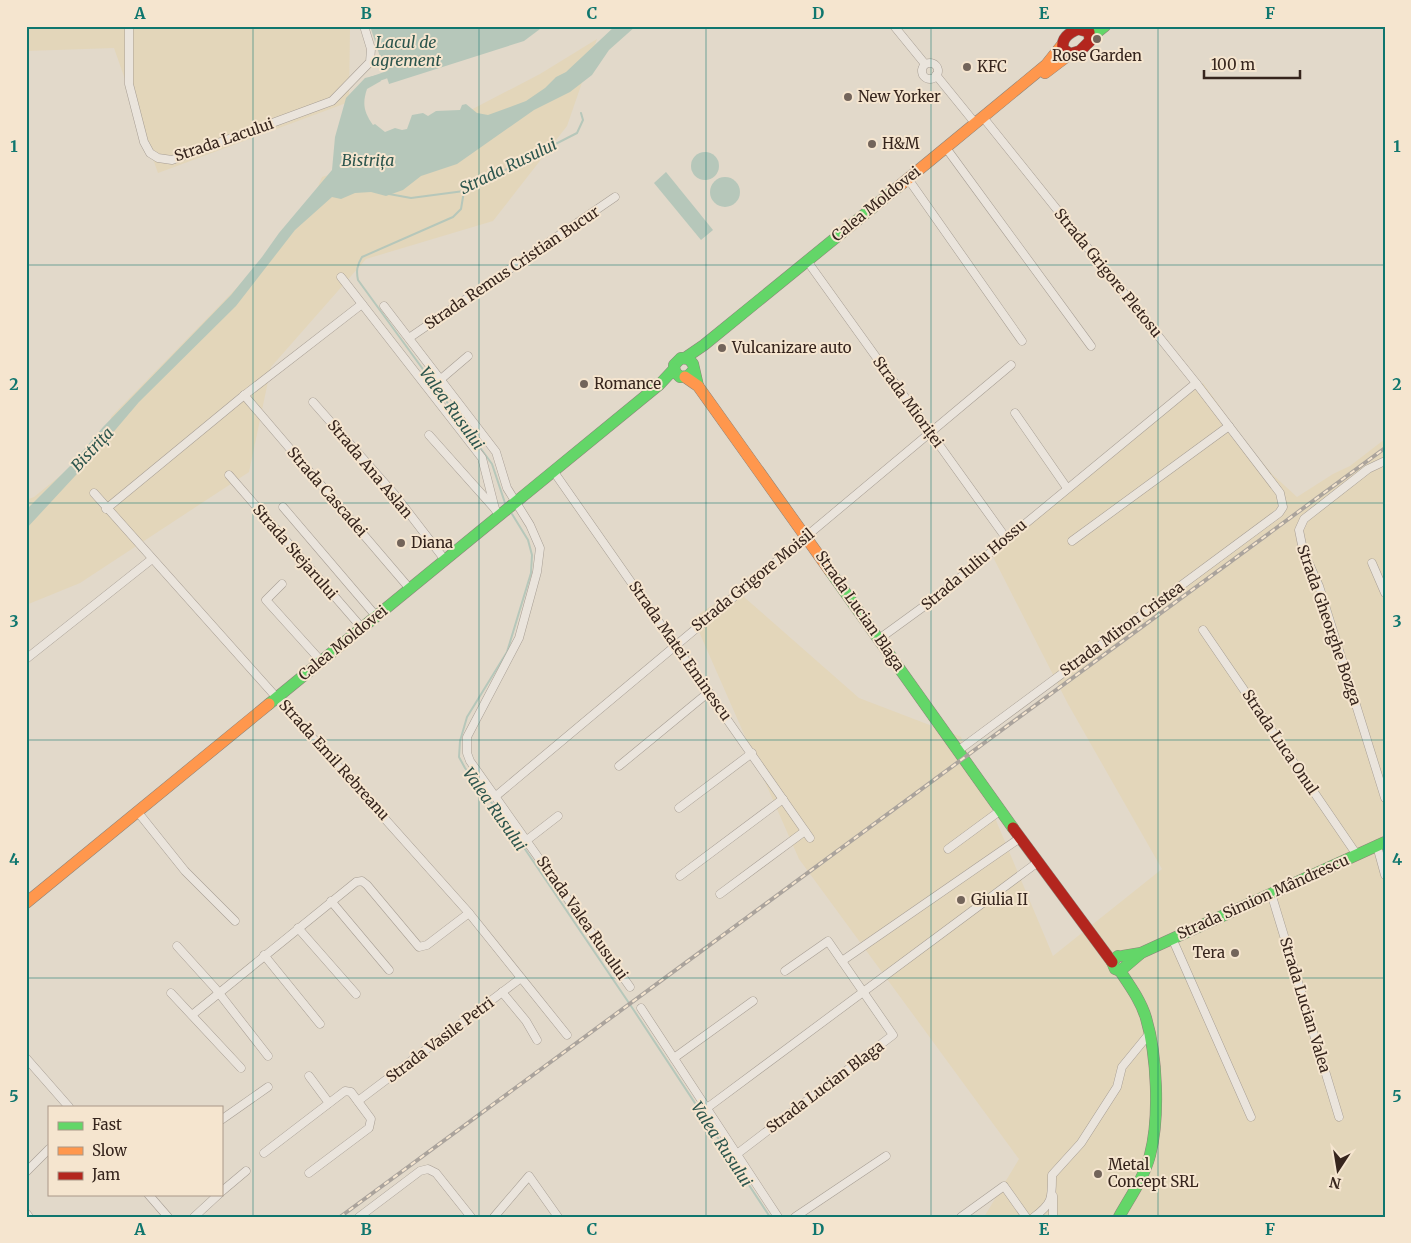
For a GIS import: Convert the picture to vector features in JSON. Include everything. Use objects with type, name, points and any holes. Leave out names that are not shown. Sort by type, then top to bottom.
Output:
[{"type":"main road","points":[[1089,31],[1085,48],[1066,50],[1066,35],[1073,30],[1089,31],[1105,26]]},
{"type":"main road","name":"Calea Moldovei","points":[[26,903],[445,560],[505,508],[554,472],[660,384],[685,369],[949,152],[1046,65],[1066,50]]},
{"type":"main road","name":"Calea Moldovei","points":[[685,369],[704,346],[981,122]]},
{"type":"main road","name":"Strada Lucian Blaga","points":[[685,369],[807,537],[1020,838],[1104,947],[1121,966]]},
{"type":"main road","name":"Strada Simion Mândrescu","points":[[1121,966],[1141,953],[1172,938],[1381,844]]},
{"type":"main road","points":[[1119,1217],[1143,1174],[1153,1140],[1154,1115],[1149,1034],[1145,1016],[1121,966]]},
{"type":"street","name":"Strada Lacului","points":[[129,26],[130,84],[144,142],[150,153],[158,158],[172,160],[332,102],[370,62],[372,49],[364,26]]},
{"type":"street","points":[[894,26],[925,64]]},
{"type":"street","points":[[925,64],[935,65],[938,70],[936,75],[930,79],[924,76],[922,71],[925,64]]},
{"type":"street","name":"Strada Grigore Pletosu","points":[[936,75],[981,122],[1196,383],[1280,493],[1283,507]]},
{"type":"street","points":[[949,152],[1091,346]]},
{"type":"street","points":[[911,182],[1022,341]]},
{"type":"street","name":"Strada Remus Cristian Bucur","points":[[409,338],[615,197]]},
{"type":"street","name":"Strada Mioriței","points":[[810,265],[1006,538]]},
{"type":"street","points":[[341,277],[482,458],[505,508]]},
{"type":"street","points":[[106,508],[244,395],[362,304]]},
{"type":"street","points":[[384,306],[496,452],[507,488],[505,508]]},
{"type":"street","points":[[441,378],[468,356]]},
{"type":"street","name":"Strada Grigore Moisil","points":[[496,796],[676,643],[807,537],[1011,365]]},
{"type":"street","name":"Strada Iuliu Hossu","points":[[879,639],[934,600],[1006,538],[1196,383]]},
{"type":"street","name":"Strada Cascadei","points":[[244,395],[410,588]]},
{"type":"street","name":"Strada Ana Aslan","points":[[313,402],[395,496],[445,560]]},
{"type":"street","points":[[1015,413],[1067,488]]},
{"type":"street","points":[[1072,541],[1229,426]]},
{"type":"street","points":[[429,435],[505,508]]},
{"type":"street","name":"Strada Gheorghe Bozga","points":[[1385,461],[1368,469],[1304,519],[1299,530],[1303,550],[1319,586],[1385,798]]},
{"type":"street","name":"Strada Matei Eminescu","points":[[554,472],[676,643],[810,838]]},
{"type":"street","name":"Strada Stejarului","points":[[229,475],[362,628]]},
{"type":"street","name":"Strada Emil Rebreanu","points":[[94,493],[469,913],[567,1035]]},
{"type":"street","points":[[283,507],[376,616]]},
{"type":"street","name":"Strada Miron Cristea","points":[[959,750],[1279,513],[1283,507]]},
{"type":"street","name":"Strada Valea Rusului","points":[[505,508],[530,525],[540,548],[537,572],[527,614],[512,656],[467,738],[467,753],[470,760],[630,987]]},
{"type":"street","points":[[26,659],[152,559]]},
{"type":"street","points":[[1372,563],[1385,593]]},
{"type":"street","points":[[282,584],[266,600],[321,661]]},
{"type":"street","name":"Strada Luca Onul","points":[[1203,630],[1357,854]]},
{"type":"street","points":[[618,766],[709,692]]},
{"type":"street","points":[[679,808],[752,753]]},
{"type":"street","points":[[680,876],[783,799]]},
{"type":"street","points":[[948,849],[1001,810]]},
{"type":"street","points":[[137,811],[185,871],[235,921]]},
{"type":"street","points":[[527,840],[558,816]]},
{"type":"street","points":[[720,894],[805,831]]},
{"type":"street","points":[[842,961],[1020,838]]},
{"type":"street","points":[[1381,844],[1385,875]]},
{"type":"street","points":[[707,1108],[863,990],[1038,862]]},
{"type":"street","points":[[192,1015],[356,882],[362,881],[417,945],[423,948],[469,913]]},
{"type":"street","name":"Strada Lucian Valea","points":[[1271,893],[1339,1117]]},
{"type":"street","points":[[331,901],[389,970]]},
{"type":"street","points":[[298,928],[356,994]]},
{"type":"street","points":[[1172,938],[1251,1117]]},
{"type":"street","name":"Strada Lucian Blaga","points":[[737,1154],[893,1035],[828,940],[785,971]]},
{"type":"street","points":[[177,946],[268,1056]]},
{"type":"street","points":[[264,955],[320,1024]]},
{"type":"street","name":"Strada Vasile Petri","points":[[358,1101],[521,978]]},
{"type":"street","points":[[502,992],[526,1021],[537,1040]]},
{"type":"street","points":[[171,993],[241,1068]]},
{"type":"street","points":[[674,1058],[753,1001]]},
{"type":"street","points":[[641,1008],[778,1217]]},
{"type":"street","points":[[1053,1217],[1052,1175],[1081,1143],[1118,1086],[1122,1067],[1149,1034]]},
{"type":"street","points":[[26,1058],[68,1106]]},
{"type":"street","points":[[309,1076],[329,1103]]},
{"type":"street","points":[[222,1119],[268,1087]]},
{"type":"street","points":[[264,1153],[329,1103],[348,1091],[371,1119],[369,1128],[309,1173]]},
{"type":"street","points":[[26,1172],[48,1150]]},
{"type":"street","points":[[795,1217],[886,1156]]},
{"type":"street","points":[[360,1217],[420,1171],[428,1169],[436,1173],[471,1217]]},
{"type":"street","points":[[222,1191],[246,1171]]},
{"type":"street","points":[[494,1217],[528,1176],[558,1217]]},
{"type":"street","points":[[961,1217],[1004,1186],[1026,1217]]},
{"type":"street","points":[[150,1196],[168,1217]]},
{"type":"street","points":[[194,1217],[217,1196]]},
{"type":"street","points":[[1036,1215],[1053,1196]]},
{"type":"street","points":[[26,1213],[30,1217]]},
{"type":"shaded area","points":[[26,26],[350,26],[349,102],[158,173],[114,48],[26,51]]},
{"type":"shaded area","points":[[597,39],[567,126],[493,221],[366,259],[271,367],[249,472],[80,583],[26,605],[26,500],[34,497],[108,437],[111,417],[259,265],[314,196],[322,177],[411,151],[419,137],[540,74]]},
{"type":"shaded area","points":[[1203,383],[1249,447],[1272,474],[1297,497],[1333,474],[1350,466],[1385,439],[1385,1217],[984,1217],[1019,1159],[799,859],[693,618],[736,590],[859,698],[961,737],[1053,956],[1162,869],[1068,704],[993,557],[1032,522]]},
{"type":"water","name":"Lacul de agrement","points":[[370,26],[544,26],[524,41],[389,84]]},
{"type":"water","name":"Bistrița","points":[[615,26],[636,26],[609,50],[592,75],[570,92],[534,110],[457,164],[421,176],[403,190],[386,196],[371,192],[355,193],[341,199],[332,197],[295,230],[236,306],[139,402],[88,462],[26,529],[26,510],[70,466],[103,427],[231,295],[279,233],[332,170],[335,137],[346,98],[365,78],[377,75],[381,81],[367,89],[364,104],[373,125],[375,124],[385,132],[395,128],[407,129],[412,115],[423,113],[428,116],[436,111],[460,110],[462,105],[466,104],[477,113],[488,115],[526,101],[545,88],[556,77],[566,72]]},
{"type":"water","points":[[705,152],[715,156],[719,166],[715,176],[705,180],[695,176],[691,166],[695,156]]},
{"type":"water","points":[[666,172],[713,230],[701,240],[654,183]]},
{"type":"water","points":[[725,177],[735,182],[740,192],[735,202],[725,207],[715,202],[710,192],[715,182]]},
{"type":"waterway","points":[[372,80],[386,75]]},
{"type":"waterway","name":"Strada Rusului","points":[[389,194],[411,198],[464,191],[577,133],[583,120],[581,113]]},
{"type":"waterway","name":"Valea Rusului","points":[[464,191],[461,209],[453,217],[362,257],[357,268],[357,277],[492,464],[505,503]]},
{"type":"waterway","name":"Valea Rusului","points":[[512,514],[528,540],[532,555],[531,573],[507,652],[467,717],[460,741],[459,757],[465,768],[508,824],[770,1217]]},
{"type":"railway","points":[[340,1217],[1385,448]]},
{"type":"traffic: fast","points":[[1090,38],[1105,26]]},
{"type":"traffic: fast","points":[[685,358],[704,345],[898,187]]},
{"type":"traffic: fast","points":[[693,371],[688,376],[680,377],[675,372],[674,365],[681,358],[689,359],[693,364],[698,386]]},
{"type":"traffic: fast","points":[[269,704],[660,384],[674,369]]},
{"type":"traffic: fast","points":[[830,571],[1013,828]]},
{"type":"traffic: fast","points":[[1123,956],[1141,953],[1385,842]]},
{"type":"traffic: fast","points":[[1118,956],[1112,962],[1115,969],[1120,971],[1140,954]]},
{"type":"traffic: fast","points":[[1119,1217],[1140,1179],[1150,1155],[1156,1105],[1153,1050],[1146,1018],[1138,1000],[1120,971]]},
{"type":"traffic: slow","points":[[898,187],[1046,65],[1062,45]]},
{"type":"traffic: slow","points":[[1045,73],[1070,54]]},
{"type":"traffic: slow","points":[[685,377],[698,386],[830,571]]},
{"type":"traffic: slow","points":[[26,903],[269,704]]},
{"type":"traffic: jam","points":[[1078,29],[1089,32],[1090,41],[1080,51],[1070,54],[1063,49],[1063,42],[1069,34],[1078,29]]},
{"type":"traffic: jam","points":[[1013,828],[1112,962]]},
{"type":"place","name":"Rose Garden","points":[[1097,39]]},
{"type":"place","name":"KFC","points":[[967,67]]},
{"type":"place","name":"New Yorker","points":[[848,97]]},
{"type":"place","name":"H&M","points":[[872,144]]},
{"type":"place","name":"Vulcanizare auto","points":[[722,348]]},
{"type":"place","name":"Romance","points":[[584,384]]},
{"type":"place","name":"Diana","points":[[401,543]]},
{"type":"place","name":"Giulia II","points":[[961,900]]},
{"type":"place","name":"Tera","points":[[1235,953]]},
{"type":"place","name":"Metal Concept SRL","points":[[1098,1174]]}]
